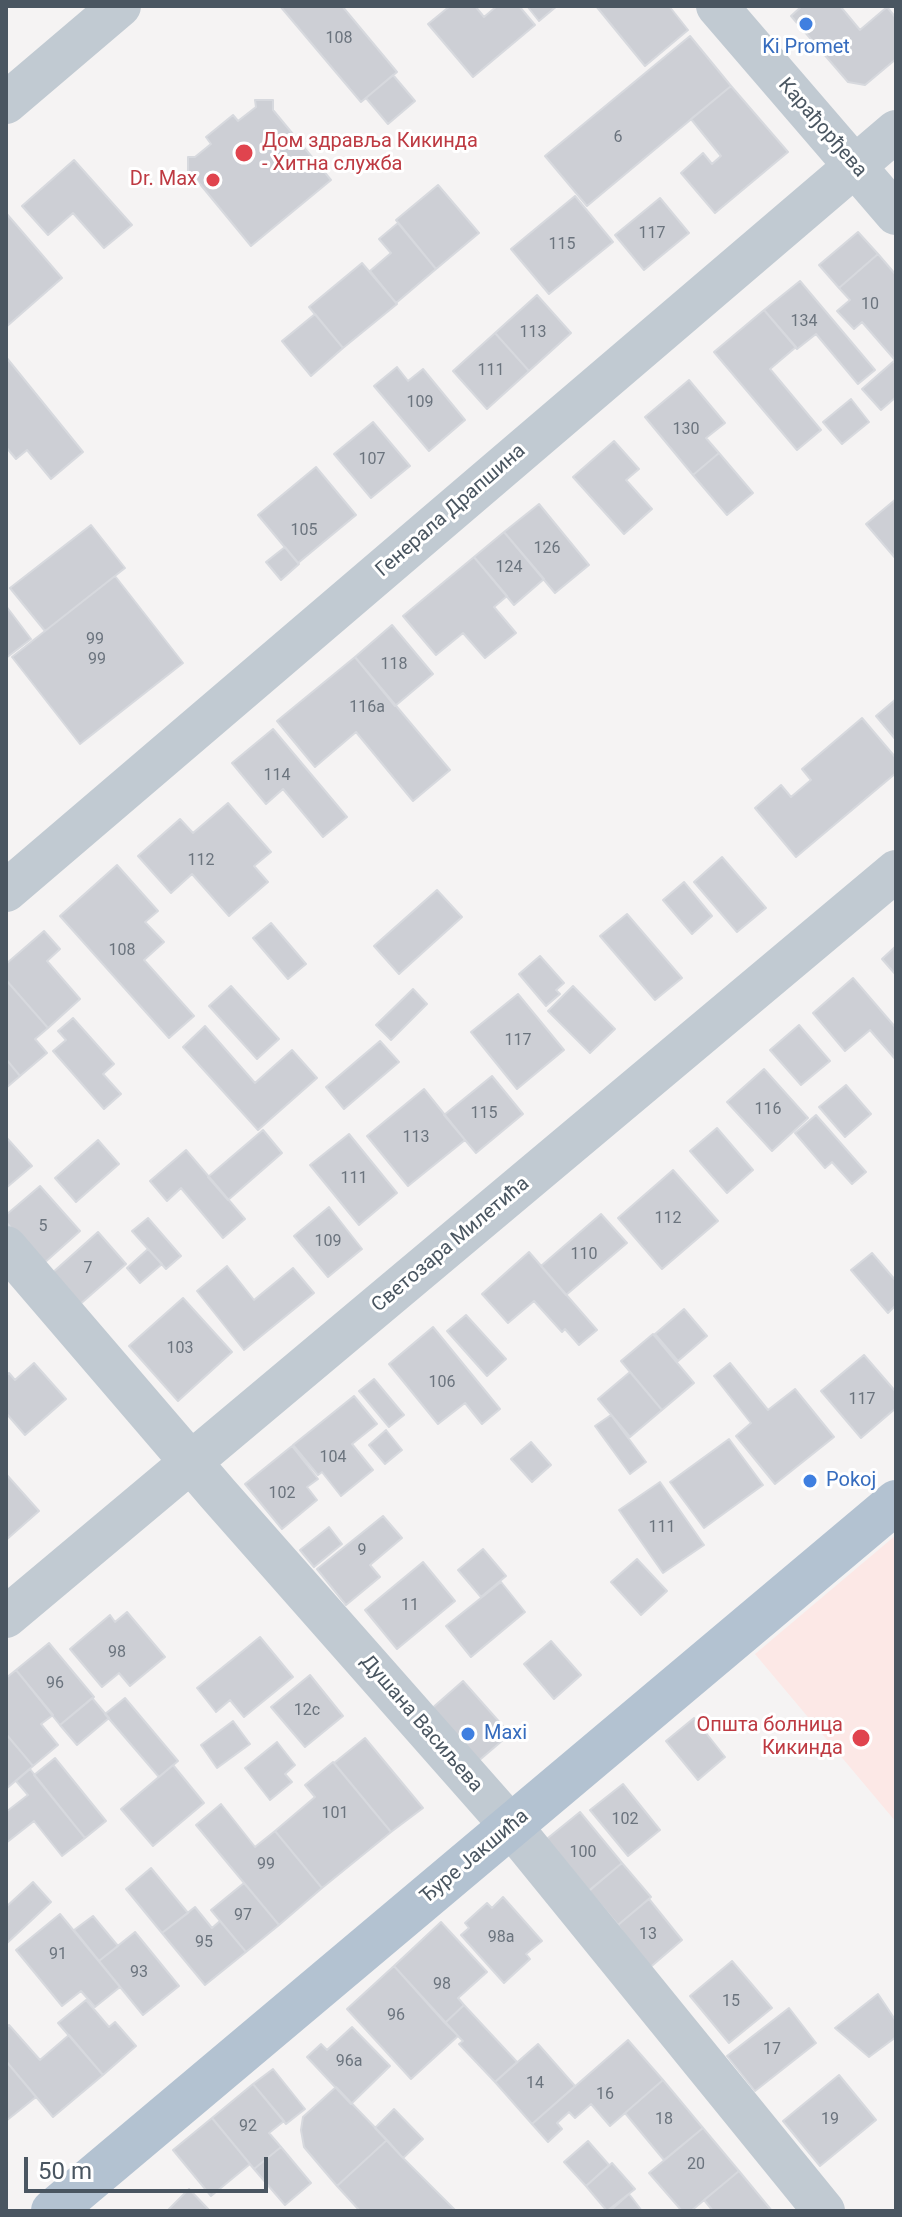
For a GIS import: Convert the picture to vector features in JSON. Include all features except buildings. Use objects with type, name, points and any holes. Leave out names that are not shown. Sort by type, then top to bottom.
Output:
[{"type":"main road","name":"Ђуре Јакшића","points":[[53,2211],[896,1502]]},
{"type":"street","points":[[6,103],[120,6]]},
{"type":"street","name":"Карађорђева","points":[[717,6],[896,214]]},
{"type":"street","name":"Генерала Драпшина","points":[[6,891],[896,131]]},
{"type":"street","name":"Светозара Милетића","points":[[6,1617],[896,871]]},
{"type":"street","name":"Душана Васиљева","points":[[6,1247],[191,1463],[511,1826],[824,2211]]},
{"type":"shaded area","name":"Општа болница Кикинда","points":[[896,1535],[896,1822],[755,1654]]},
{"type":"place","name":"Ki Promet","points":[[806,24]]},
{"type":"place","name":"Дом здравља Кикинда - Хитна служба","points":[[244,153]]},
{"type":"place","name":"Dr. Max","points":[[213,180]]},
{"type":"place","name":"Pokoj","points":[[810,1481]]},
{"type":"place","name":"Maxi","points":[[468,1734]]},
{"type":"place","name":"Општа болница Кикинда","points":[[861,1738]]}]
